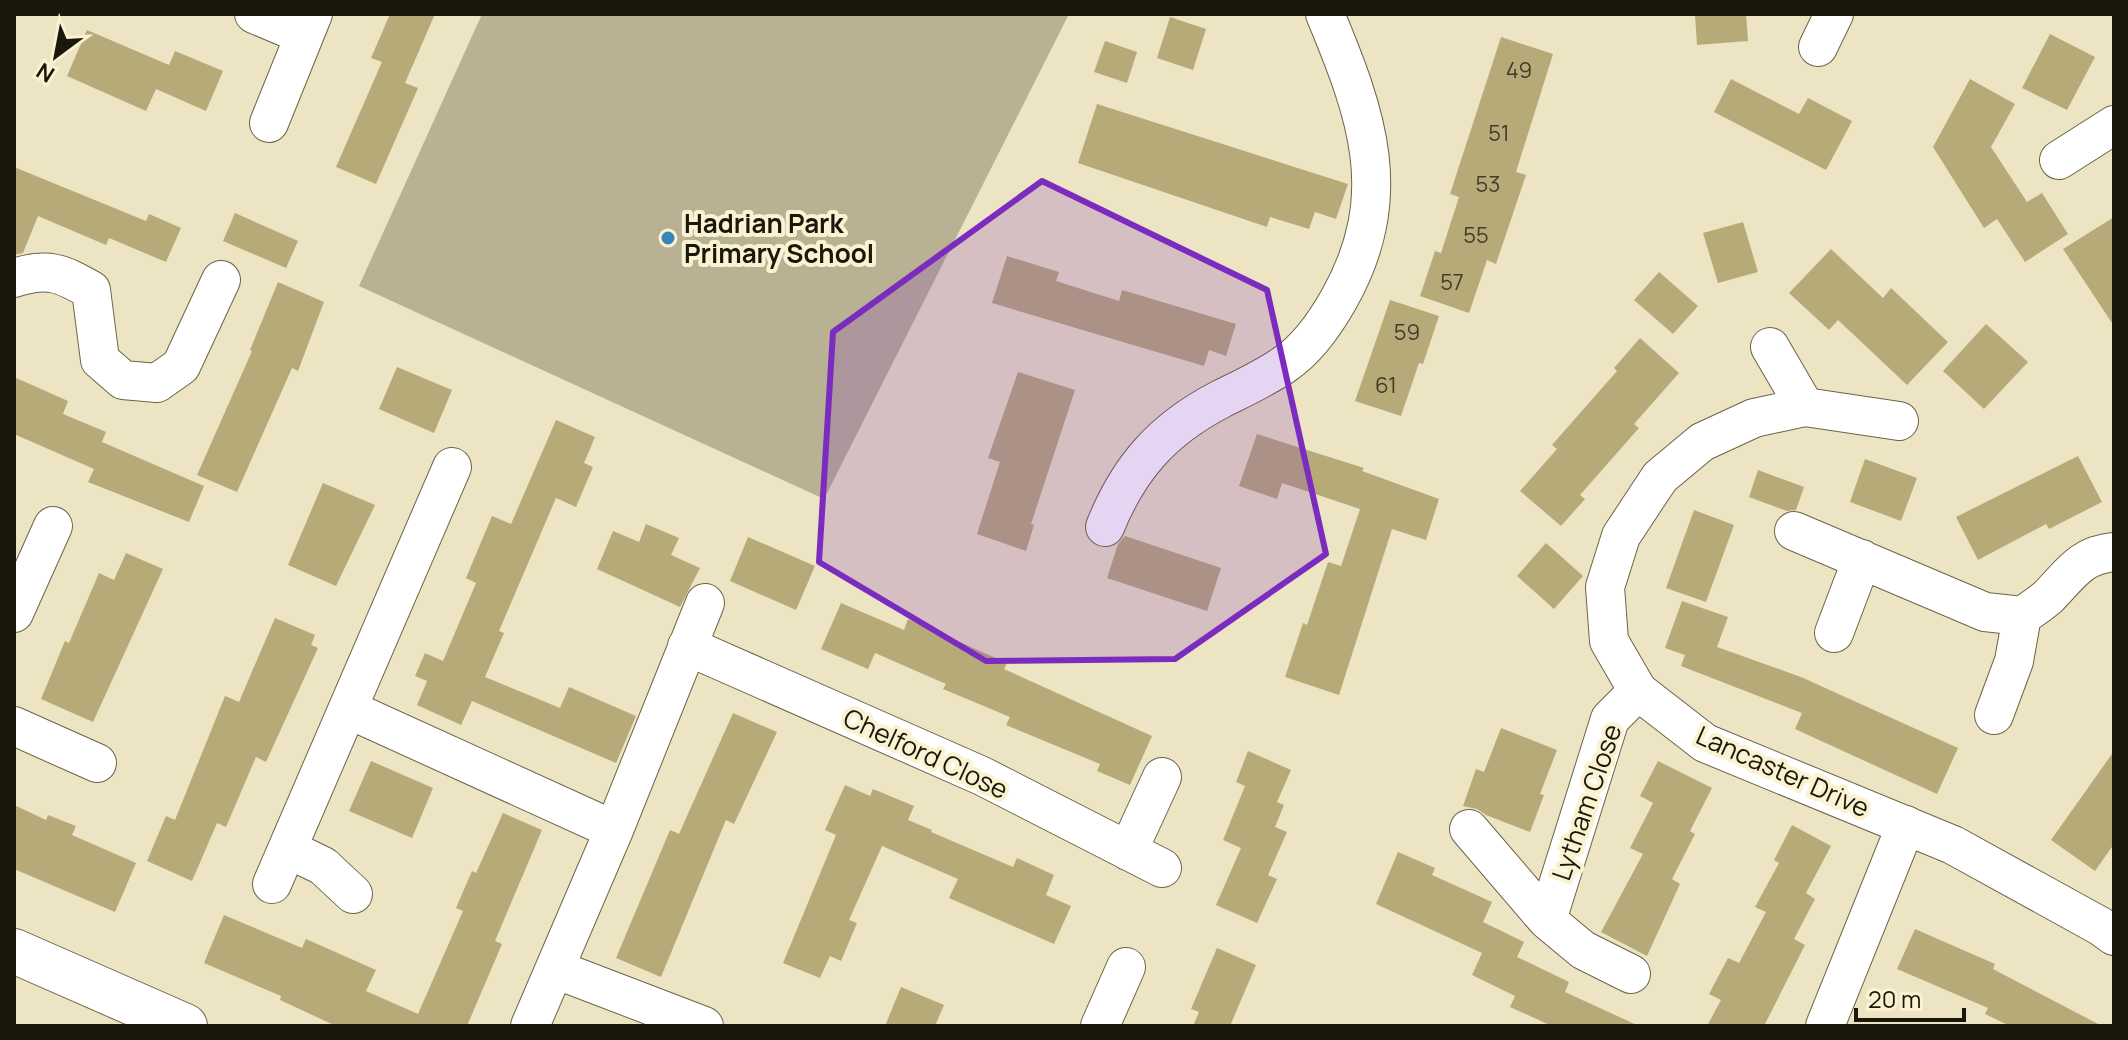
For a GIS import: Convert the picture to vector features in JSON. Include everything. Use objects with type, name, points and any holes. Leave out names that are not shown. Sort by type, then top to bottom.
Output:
[{"type":"street","points":[[254,14],[308,24],[269,123]]},
{"type":"street","points":[[1105,527],[1128,477],[1146,456],[1191,417],[1288,362],[1316,333],[1350,280],[1362,250],[1370,215],[1371,155],[1353,83],[1325,14]]},
{"type":"street","points":[[2059,160],[2112,129]]},
{"type":"street","points":[[14,278],[30,273],[63,273],[91,290],[100,360],[123,380],[157,383],[181,366],[221,280]]},
{"type":"street","points":[[1770,347],[1805,407]]},
{"type":"street","name":"Lancaster Drive","points":[[1899,421],[1805,407],[1754,418],[1702,442],[1660,477],[1621,536],[1605,587],[1609,641],[1638,691],[1705,743],[1953,845],[2109,923]]},
{"type":"street","points":[[272,884],[452,467]]},
{"type":"street","points":[[14,613],[53,526]]},
{"type":"street","points":[[1794,531],[1985,612],[2022,616],[2048,597],[2070,571],[2097,554],[2114,552]]},
{"type":"street","points":[[1834,633],[1862,559]]},
{"type":"street","points":[[530,1026],[614,830],[705,603]]},
{"type":"street","points":[[1994,715],[2014,661],[2022,616]]},
{"type":"street","name":"Chelford Close","points":[[687,646],[982,776],[1162,868]]},
{"type":"street","name":"Lytham Close","points":[[1547,920],[1610,719],[1638,691]]},
{"type":"street","points":[[348,709],[614,830]]},
{"type":"street","points":[[14,726],[97,763]]},
{"type":"street","points":[[1128,851],[1162,777]]},
{"type":"street","points":[[1825,1026],[1906,825]]},
{"type":"street","name":"Lytham Close","points":[[1469,829],[1547,920],[1583,950],[1631,974]]},
{"type":"street","points":[[288,849],[323,866],[353,894]]},
{"type":"street","points":[[14,951],[185,1026]]},
{"type":"street","points":[[1100,1026],[1126,967]]},
{"type":"street","points":[[555,969],[704,1026]]},
{"type":"highlighted area","points":[[1042,181],[1267,290],[1326,554],[1175,659],[986,661],[819,562],[833,332]]},
{"type":"shaded area","name":"Hadrian Park Primary School","points":[[482,14],[1069,14],[824,499],[359,286]]},
{"type":"building","points":[[390,14],[435,14],[405,83],[418,88],[376,184],[336,167],[382,62],[371,58]]},
{"type":"building","points":[[1695,14],[1746,14],[1748,41],[1697,45]]},
{"type":"building","points":[[1170,17],[1206,29],[1193,70],[1157,58]]},
{"type":"building","points":[[87,30],[169,65],[175,51],[223,71],[206,111],[156,89],[146,111],[67,76]]},
{"type":"building","points":[[2050,34],[2095,57],[2067,110],[2022,88]]},
{"type":"building","points":[[1501,37],[1553,54],[1516,172],[1526,175],[1496,264],[1487,260],[1469,313],[1420,296],[1435,251],[1441,253],[1459,197],[1450,194]]},
{"type":"building","points":[[1105,41],[1137,52],[1127,83],[1094,72]]},
{"type":"building","points":[[1731,79],[1799,114],[1808,98],[1852,121],[1826,170],[1714,112]]},
{"type":"building","points":[[1970,79],[2015,104],[1991,147],[2027,202],[2042,193],[2068,234],[2025,262],[1997,219],[1984,228],[1933,147]]},
{"type":"building","points":[[1097,104],[1348,184],[1336,219],[1315,212],[1309,229],[1270,217],[1267,227],[1078,163]]},
{"type":"building","points":[[14,167],[146,221],[149,214],[181,228],[166,262],[109,238],[106,245],[38,216],[23,253],[14,255]]},
{"type":"building","points":[[235,213],[298,241],[286,268],[223,241]]},
{"type":"building","points":[[2114,217],[2114,326],[2063,249]]},
{"type":"building","points":[[1743,222],[1758,272],[1718,283],[1703,233]]},
{"type":"building","points":[[1831,249],[1883,298],[1891,288],[1948,342],[1907,385],[1838,320],[1829,330],[1789,293]]},
{"type":"building","points":[[1007,256],[1059,272],[1056,281],[1119,301],[1122,290],[1236,324],[1226,356],[1209,350],[1204,366],[992,303]]},
{"type":"building","points":[[1659,272],[1698,306],[1673,334],[1634,300]]},
{"type":"building","points":[[278,282],[324,302],[298,371],[292,368],[237,492],[197,475],[252,351]]},
{"type":"building","points":[[1390,300],[1439,316],[1401,416],[1355,401]]},
{"type":"building","points":[[1986,324],[2028,362],[1984,409],[1943,371]]},
{"type":"building","points":[[1640,338],[1679,373],[1634,424],[1639,428],[1580,495],[1585,499],[1561,526],[1520,491],[1557,449],[1552,445],[1617,371],[1614,368]]},
{"type":"building","points":[[397,367],[452,390],[434,433],[379,409]]},
{"type":"building","points":[[1018,372],[1075,390],[1031,524],[1034,525],[1026,551],[977,534],[1000,462],[988,458]]},
{"type":"building","points":[[14,377],[68,401],[63,414],[106,432],[102,442],[204,486],[189,522],[88,482],[94,469],[14,434]]},
{"type":"building","points":[[556,420],[595,437],[584,463],[593,467],[576,507],[556,498],[499,631],[504,633],[485,677],[560,708],[569,687],[636,716],[616,763],[472,701],[461,725],[417,705],[427,681],[415,676],[425,653],[443,661],[476,583],[466,578],[492,516],[511,524]]},
{"type":"building","points":[[1257,434],[1364,468],[1362,471],[1439,499],[1426,540],[1392,529],[1339,695],[1285,677],[1328,562],[1341,566],[1360,509],[1282,483],[1277,499],[1239,486]]},
{"type":"building","points":[[2078,456],[2102,502],[2049,529],[2046,524],[1978,560],[1956,517]]},
{"type":"building","points":[[1865,459],[1917,478],[1901,521],[1850,502]]},
{"type":"building","points":[[1758,470],[1804,487],[1796,510],[1787,511],[1749,497]]},
{"type":"building","points":[[323,483],[375,505],[336,586],[288,565]]},
{"type":"building","points":[[1694,510],[1734,525],[1706,602],[1666,588]]},
{"type":"building","points":[[646,524],[679,538],[671,555],[700,568],[680,607],[597,569],[613,531],[639,542]]},
{"type":"building","points":[[1125,536],[1221,568],[1207,611],[1107,578],[1118,544]]},
{"type":"building","points":[[748,537],[815,566],[796,610],[730,581]]},
{"type":"building","points":[[1546,543],[1583,576],[1554,609],[1517,576]]},
{"type":"building","points":[[126,553],[163,569],[93,722],[41,699],[65,641],[69,643],[99,573],[114,580]]},
{"type":"building","points":[[1682,601],[1728,617],[1717,647],[1801,677],[1958,748],[1937,794],[1795,729],[1802,713],[1681,666],[1685,655],[1665,648]]},
{"type":"building","points":[[841,603],[904,630],[908,619],[1007,663],[1004,669],[1152,736],[1130,785],[1097,771],[1100,764],[1006,725],[1010,717],[943,689],[946,684],[875,653],[868,669],[821,649]]},
{"type":"building","points":[[275,618],[315,635],[311,645],[318,648],[266,762],[256,757],[226,827],[217,823],[192,881],[147,861],[166,816],[175,820],[225,696],[239,702]]},
{"type":"building","points":[[733,713],[777,732],[734,824],[726,820],[661,977],[616,958],[670,830],[679,834]]},
{"type":"building","points":[[1501,728],[1557,750],[1530,832],[1463,806],[1476,769],[1484,772]]},
{"type":"building","points":[[1248,751],[1291,770],[1277,802],[1284,805],[1275,827],[1287,832],[1268,875],[1277,879],[1257,923],[1216,905],[1241,848],[1223,840],[1245,786],[1236,782]]},
{"type":"building","points":[[2114,751],[2114,844],[2095,871],[2051,840]]},
{"type":"building","points":[[371,761],[433,788],[412,838],[349,811]]},
{"type":"building","points":[[1658,761],[1712,788],[1690,831],[1695,834],[1672,879],[1680,884],[1647,956],[1601,932],[1643,854],[1630,848],[1653,803],[1640,796]]},
{"type":"building","points":[[845,785],[870,796],[873,789],[914,806],[908,820],[931,832],[1013,867],[1017,858],[1054,875],[1046,895],[1071,906],[1054,944],[949,898],[958,879],[882,846],[849,920],[857,923],[841,961],[830,956],[820,978],[783,963],[836,835],[825,830]]},
{"type":"building","points":[[14,805],[46,820],[48,815],[76,826],[72,835],[136,863],[115,912],[14,869]]},
{"type":"building","points":[[503,813],[542,830],[495,941],[502,944],[467,1026],[336,1026],[280,1000],[281,996],[204,963],[224,915],[302,948],[306,939],[376,970],[366,991],[418,1014],[463,911],[456,908],[472,871],[476,873]]},
{"type":"building","points":[[1792,825],[1831,846],[1806,893],[1815,899],[1794,939],[1805,945],[1764,1026],[1707,1026],[1721,1000],[1709,994],[1728,958],[1739,963],[1766,912],[1755,907],[1779,863],[1774,860]]},
{"type":"building","points":[[1398,852],[1435,868],[1432,875],[1492,902],[1483,922],[1524,942],[1517,957],[1569,982],[1565,992],[1639,1026],[1552,1026],[1510,1007],[1515,996],[1472,975],[1482,953],[1376,904]]},
{"type":"building","points":[[1915,929],[1995,964],[1993,969],[2102,1026],[2010,1026],[1985,1014],[1988,1008],[1897,969]]},
{"type":"building","points":[[1217,948],[1256,965],[1230,1026],[1193,1026],[1199,1012],[1191,1009]]},
{"type":"building","points":[[901,987],[944,1005],[935,1026],[885,1026]]},
{"type":"place","name":"Hadrian Park Primary School","points":[[668,238]]}]
